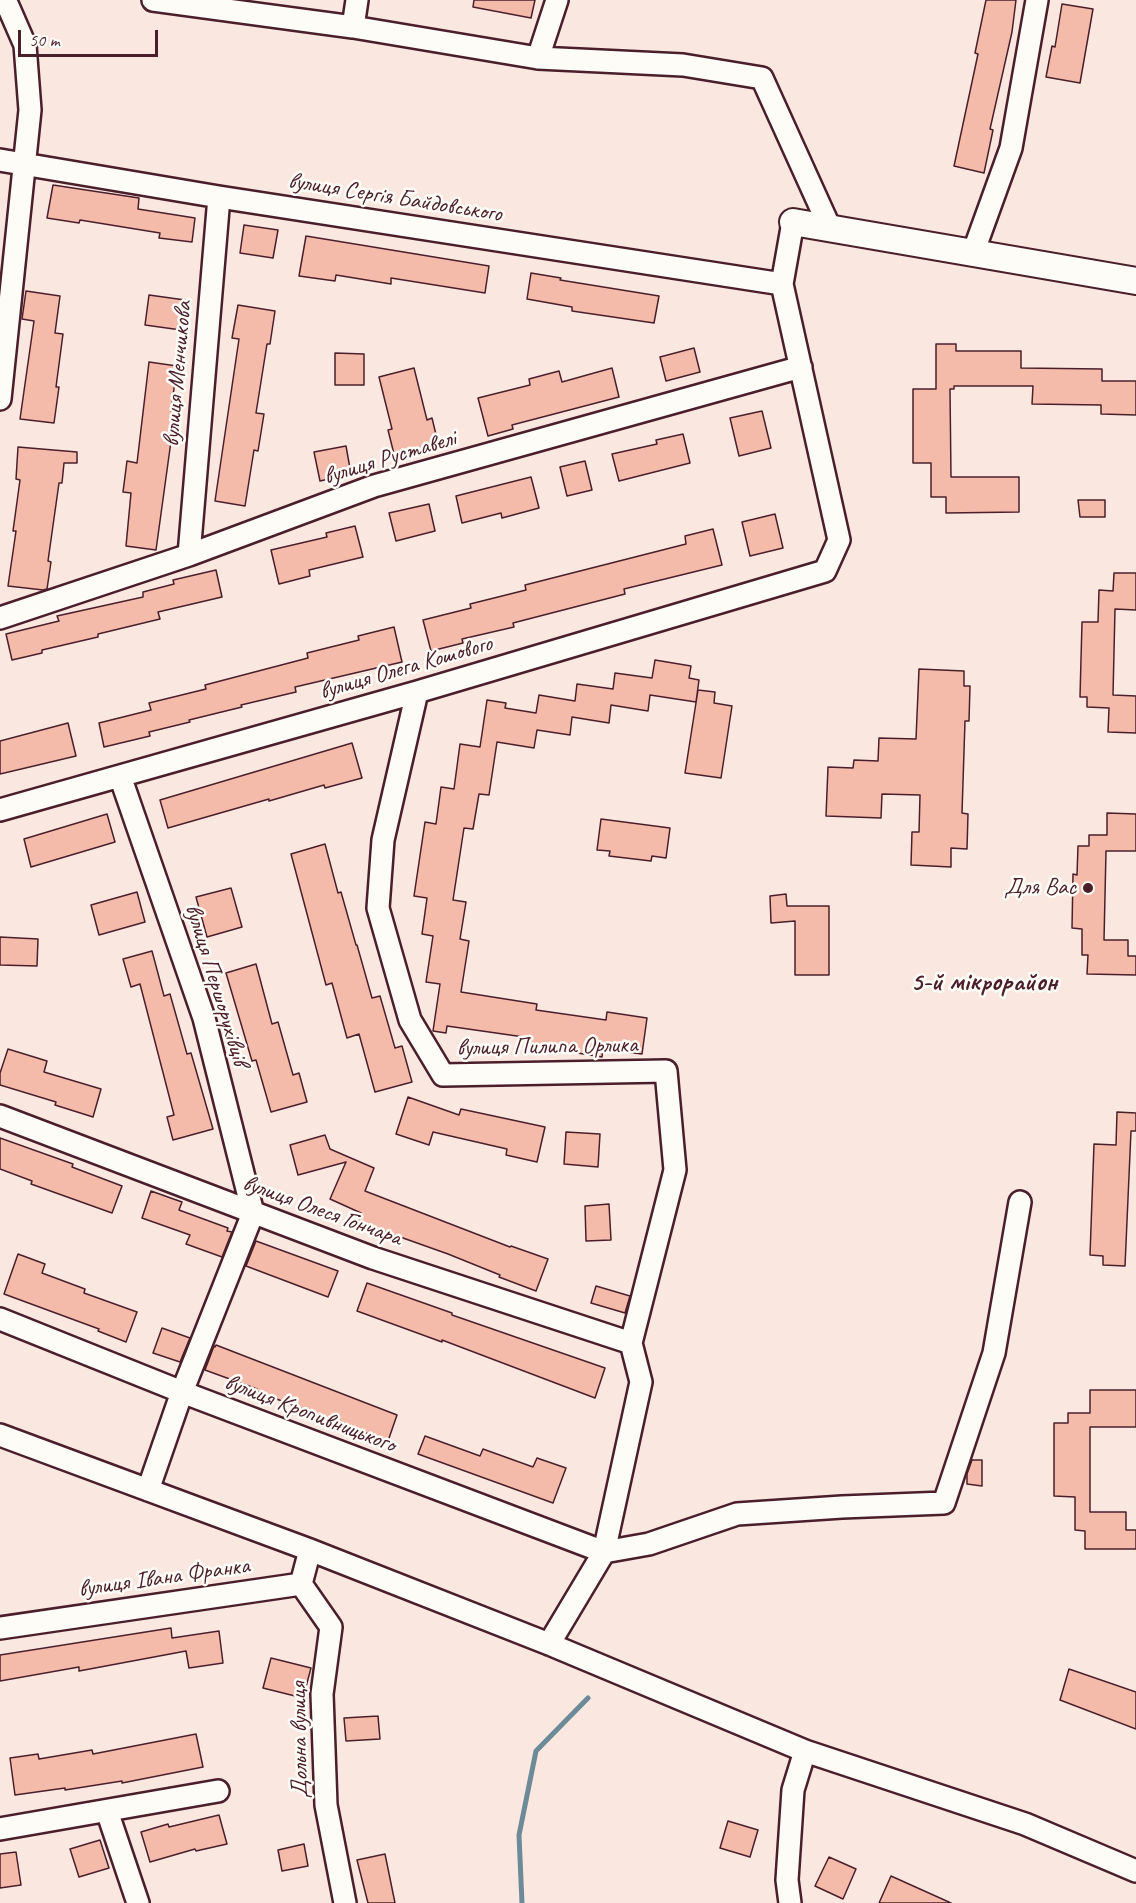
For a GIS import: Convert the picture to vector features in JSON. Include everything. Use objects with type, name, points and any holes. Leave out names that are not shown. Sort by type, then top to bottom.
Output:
[{"type":"street","points":[[0,399],[30,110],[25,45],[8,6],[2,0]]},
{"type":"street","points":[[153,0],[353,27],[538,58],[683,65],[762,78],[830,228]]},
{"type":"street","points":[[353,27],[357,0]]},
{"type":"street","points":[[538,58],[557,0]]},
{"type":"street","points":[[973,253],[1011,148],[1037,0]]},
{"type":"street","name":"вулиця Сергія Байдовського","points":[[0,160],[219,197],[782,284]]},
{"type":"street","name":"вулиця Менчикова","points":[[189,555],[219,197]]},
{"type":"street","points":[[801,367],[782,284],[793,222],[1136,281]]},
{"type":"street","name":"вулиця Руставелі","points":[[0,618],[189,555],[374,486],[801,367]]},
{"type":"street","name":"вулиця Олега Кошового","points":[[0,810],[417,692],[825,572],[839,540],[801,367]]},
{"type":"street","name":"вулиця Пилипа Орлика","points":[[417,692],[383,840],[378,908],[410,1020],[443,1075],[666,1071],[675,1170],[631,1343]]},
{"type":"street","name":"вулиця Першорухівців","points":[[120,776],[204,1018],[253,1213]]},
{"type":"street","name":"вулиця Олеся Гончара","points":[[0,1116],[373,1258],[631,1343]]},
{"type":"street","points":[[604,1552],[650,1544],[737,1514],[944,1503],[994,1353],[1020,1202]]},
{"type":"street","points":[[148,1490],[182,1392],[253,1213]]},
{"type":"street","name":"вулиця Кропивницького","points":[[0,1319],[182,1392],[604,1552]]},
{"type":"street","points":[[549,1644],[604,1552],[641,1382],[631,1343]]},
{"type":"street","points":[[0,1435],[310,1550],[549,1644],[805,1751],[1025,1824],[1136,1871]]},
{"type":"street","points":[[301,1584],[310,1550]]},
{"type":"street","name":"вулиця Івана Франка","points":[[0,1628],[301,1584]]},
{"type":"street","name":"Дольна вулиця","points":[[301,1584],[331,1627],[322,1694],[326,1805],[345,1903]]},
{"type":"street","points":[[790,1903],[787,1880],[793,1791],[805,1751]]},
{"type":"street","points":[[0,1829],[218,1791]]},
{"type":"street","points":[[107,1811],[138,1903]]},
{"type":"building","points":[[474,0],[535,0],[531,18],[473,7]]},
{"type":"building","points":[[986,0],[1016,0],[1012,32],[990,129],[993,130],[984,173],[954,166],[978,54],[975,53]]},
{"type":"building","points":[[1062,4],[1093,9],[1080,83],[1046,77],[1052,46],[1055,47]]},
{"type":"building","points":[[53,185],[139,198],[138,209],[195,218],[192,242],[159,238],[160,233],[80,220],[79,223],[47,218]]},
{"type":"building","points":[[244,225],[278,230],[273,258],[240,253]]},
{"type":"building","points":[[306,236],[489,266],[485,293],[391,278],[391,284],[336,275],[335,281],[299,276]]},
{"type":"building","points":[[531,273],[659,296],[654,323],[572,311],[572,307],[527,299]]},
{"type":"building","points":[[26,291],[60,296],[55,333],[63,334],[54,423],[20,419],[34,321],[22,319]]},
{"type":"building","points":[[149,295],[185,300],[181,330],[145,325]]},
{"type":"building","points":[[238,305],[275,311],[270,344],[267,344],[256,413],[264,414],[258,451],[254,450],[245,506],[215,501],[239,339],[232,338]]},
{"type":"building","points":[[936,344],[956,344],[956,351],[1021,351],[1021,368],[1102,369],[1102,381],[1136,381],[1136,415],[1101,414],[1101,405],[1032,404],[1033,386],[954,386],[954,389],[950,389],[951,477],[1019,477],[1019,512],[946,513],[946,497],[931,497],[931,463],[913,463],[913,389],[936,389]]},
{"type":"building","points":[[694,348],[700,372],[666,381],[660,357]]},
{"type":"building","points":[[335,353],[364,354],[364,385],[335,385]]},
{"type":"building","points":[[149,362],[177,366],[171,411],[174,411],[172,434],[156,550],[126,546],[131,493],[123,492],[127,461],[137,463]]},
{"type":"building","points":[[414,368],[427,420],[432,418],[439,447],[395,458],[388,430],[392,429],[379,377]]},
{"type":"building","points":[[612,368],[619,397],[512,425],[513,429],[488,436],[478,398],[530,385],[529,379],[559,371],[562,382]]},
{"type":"building","points":[[762,411],[771,448],[739,456],[730,418]]},
{"type":"building","points":[[683,434],[690,463],[619,481],[612,454],[657,444],[656,440]]},
{"type":"building","points":[[346,446],[351,474],[320,481],[314,452]]},
{"type":"building","points":[[18,447],[77,452],[77,463],[64,463],[62,483],[59,483],[48,561],[51,562],[47,589],[43,590],[8,586],[20,480],[16,479]]},
{"type":"building","points":[[585,461],[592,490],[567,496],[560,467]]},
{"type":"building","points":[[531,477],[539,508],[502,518],[501,513],[462,523],[456,496]]},
{"type":"building","points":[[1078,500],[1105,500],[1105,517],[1080,517]]},
{"type":"building","points":[[429,504],[435,531],[396,541],[389,513]]},
{"type":"building","points":[[775,514],[783,548],[750,556],[742,522]]},
{"type":"building","points":[[355,526],[363,557],[309,570],[310,576],[279,584],[271,550],[327,537],[326,533]]},
{"type":"building","points":[[713,529],[722,565],[624,589],[625,594],[513,623],[514,627],[462,639],[463,643],[431,651],[423,620],[471,608],[470,604],[526,590],[525,585],[686,544],[685,536]]},
{"type":"building","points":[[216,570],[222,597],[158,612],[160,619],[98,634],[98,637],[42,650],[42,653],[12,660],[6,634],[59,621],[57,616],[143,597],[143,592],[174,584],[173,580]]},
{"type":"building","points":[[1114,573],[1136,573],[1136,610],[1115,609],[1113,695],[1136,696],[1136,733],[1108,732],[1109,708],[1087,707],[1087,697],[1080,697],[1082,622],[1098,622],[1099,590],[1113,591]]},
{"type":"building","points":[[394,627],[402,662],[295,687],[296,692],[241,705],[242,707],[149,732],[150,736],[104,747],[99,723],[151,710],[149,703],[206,689],[205,685],[308,658],[307,653],[359,640],[358,636]]},
{"type":"building","points":[[655,660],[691,666],[689,678],[699,680],[696,702],[650,695],[648,711],[611,705],[609,723],[572,717],[570,735],[537,730],[534,748],[497,742],[489,795],[479,794],[473,829],[464,828],[453,900],[466,902],[460,939],[469,941],[461,992],[537,1004],[536,1010],[606,1020],[607,1012],[647,1018],[642,1054],[603,1049],[602,1057],[559,1050],[559,1053],[529,1048],[531,1038],[447,1026],[446,1033],[433,1031],[440,984],[426,982],[433,936],[422,934],[427,898],[414,896],[425,822],[436,824],[441,787],[454,789],[460,744],[480,747],[487,700],[506,703],[505,708],[536,713],[539,695],[575,701],[577,684],[613,689],[615,673],[652,678]]},
{"type":"building","points":[[919,669],[964,671],[964,686],[970,686],[969,721],[965,721],[962,813],[968,814],[967,849],[951,848],[951,867],[911,865],[912,832],[919,832],[920,795],[882,794],[881,818],[826,816],[828,767],[853,768],[854,760],[878,761],[879,738],[916,739]]},
{"type":"building","points":[[698,690],[715,692],[714,703],[732,706],[721,778],[685,773]]},
{"type":"building","points":[[68,723],[76,756],[0,774],[0,741]]},
{"type":"building","points":[[352,743],[362,778],[325,788],[324,785],[269,801],[269,799],[168,828],[160,800]]},
{"type":"building","points":[[1107,813],[1136,814],[1136,851],[1106,851],[1104,940],[1128,940],[1128,956],[1136,956],[1136,975],[1087,974],[1088,955],[1082,955],[1082,929],[1072,928],[1073,874],[1077,875],[1078,846],[1089,846],[1089,835],[1107,835]]},
{"type":"building","points":[[107,814],[115,842],[31,867],[24,839]]},
{"type":"building","points":[[601,819],[670,828],[666,858],[652,856],[651,861],[609,856],[610,851],[597,850]]},
{"type":"building","points":[[325,844],[338,893],[341,892],[372,998],[380,996],[395,1048],[402,1046],[412,1082],[375,1092],[359,1034],[347,1038],[332,983],[326,985],[291,854]]},
{"type":"building","points":[[231,888],[242,927],[207,937],[196,897]]},
{"type":"building","points":[[137,892],[145,922],[99,935],[91,905]]},
{"type":"building","points":[[786,894],[787,906],[829,906],[829,975],[795,975],[795,921],[771,923],[770,896]]},
{"type":"building","points":[[0,937],[38,939],[37,966],[0,965]]},
{"type":"building","points":[[152,951],[164,996],[170,994],[187,1054],[191,1053],[213,1129],[173,1140],[167,1117],[174,1115],[140,984],[131,987],[123,959]]},
{"type":"building","points":[[256,964],[272,1024],[278,1022],[293,1075],[299,1073],[307,1102],[271,1112],[256,1060],[252,1061],[226,973]]},
{"type":"building","points":[[8,1049],[47,1061],[44,1072],[101,1089],[93,1117],[55,1105],[56,1102],[0,1085],[0,1073]]},
{"type":"building","points":[[408,1097],[459,1115],[461,1109],[545,1127],[537,1162],[506,1155],[507,1149],[433,1132],[429,1145],[396,1134]]},
{"type":"building","points":[[1117,1112],[1136,1113],[1136,1131],[1131,1131],[1125,1266],[1103,1265],[1103,1256],[1090,1255],[1094,1144],[1116,1145]]},
{"type":"building","points":[[566,1132],[600,1134],[598,1167],[564,1164]]},
{"type":"building","points":[[325,1135],[330,1149],[374,1168],[365,1191],[510,1247],[548,1259],[536,1291],[448,1254],[358,1222],[361,1213],[330,1199],[346,1162],[298,1175],[290,1145]]},
{"type":"building","points":[[0,1138],[73,1164],[72,1167],[122,1186],[112,1213],[31,1184],[32,1181],[0,1169]]},
{"type":"building","points":[[151,1191],[182,1202],[179,1210],[228,1228],[227,1231],[232,1232],[222,1257],[186,1244],[190,1235],[142,1218]]},
{"type":"building","points":[[609,1204],[611,1240],[586,1241],[585,1206]]},
{"type":"building","points":[[256,1241],[338,1271],[328,1297],[246,1266]]},
{"type":"building","points":[[18,1254],[45,1264],[42,1273],[85,1289],[84,1293],[137,1312],[126,1342],[98,1331],[99,1329],[4,1294]]},
{"type":"building","points":[[367,1283],[605,1368],[595,1398],[442,1340],[442,1342],[357,1311]]},
{"type":"building","points":[[596,1286],[630,1296],[625,1313],[591,1303]]},
{"type":"building","points":[[162,1328],[190,1338],[180,1362],[153,1353]]},
{"type":"building","points":[[216,1345],[397,1415],[388,1441],[304,1411],[256,1391],[257,1389],[205,1370]]},
{"type":"building","points":[[1090,1390],[1136,1390],[1136,1427],[1090,1427],[1090,1512],[1126,1512],[1126,1530],[1136,1530],[1136,1549],[1085,1549],[1085,1531],[1075,1530],[1075,1497],[1054,1496],[1054,1423],[1068,1423],[1068,1413],[1090,1413]]},
{"type":"building","points":[[425,1436],[480,1456],[483,1449],[533,1467],[537,1458],[566,1468],[553,1503],[418,1454]]},
{"type":"building","points":[[972,1460],[982,1460],[982,1486],[967,1484],[967,1474]]},
{"type":"building","points":[[171,1628],[172,1638],[219,1631],[223,1663],[189,1668],[186,1651],[79,1671],[79,1667],[0,1681],[0,1655]]},
{"type":"building","points":[[271,1658],[311,1668],[303,1698],[263,1688]]},
{"type":"building","points":[[1069,1669],[1136,1692],[1136,1729],[1060,1700]]},
{"type":"building","points":[[378,1716],[380,1739],[346,1741],[344,1718]]},
{"type":"building","points":[[196,1734],[203,1767],[122,1783],[122,1781],[15,1795],[10,1758],[38,1754],[39,1759],[92,1750],[93,1754]]},
{"type":"building","points":[[219,1815],[227,1844],[196,1851],[195,1849],[150,1862],[141,1832],[168,1824],[169,1827]]},
{"type":"building","points":[[728,1821],[758,1830],[750,1857],[720,1848]]},
{"type":"building","points":[[100,1840],[109,1868],[79,1877],[70,1849]]},
{"type":"building","points":[[304,1844],[308,1866],[282,1871],[278,1850]]},
{"type":"building","points":[[16,1852],[21,1885],[0,1888],[0,1854]]},
{"type":"building","points":[[385,1854],[395,1903],[368,1903],[357,1860]]},
{"type":"building","points":[[829,1857],[856,1869],[843,1899],[815,1886]]},
{"type":"building","points":[[891,1876],[951,1903],[879,1903]]},
{"type":"waterway","points":[[522,1903],[519,1835],[536,1751],[588,1698]]},
{"type":"place","name":"Для Вас","points":[[1088,888]]},
{"type":"district","name":"5-й мікрорайон","points":[[984,983]]}]
